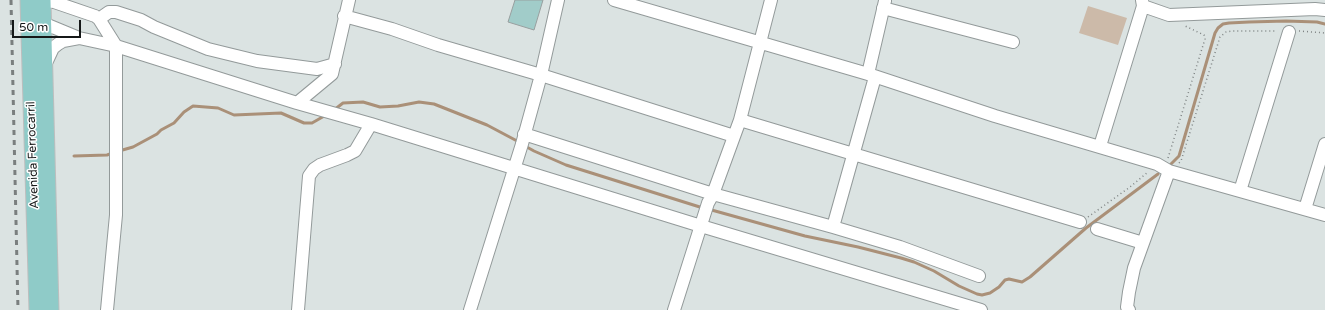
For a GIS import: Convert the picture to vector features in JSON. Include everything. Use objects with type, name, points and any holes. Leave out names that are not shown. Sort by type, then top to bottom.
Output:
[{"type":"main road","name":"Avenida Ferrocarril","points":[[28,0],[37,310]]},
{"type":"main road","name":"Avenida Ferrocarril","points":[[43,0],[51,310]]},
{"type":"street","points":[[38,0],[54,2],[94,16],[99,19],[116,46],[116,215],[107,310]]},
{"type":"street","points":[[297,103],[327,80],[332,74],[344,16],[349,0]]},
{"type":"street","points":[[470,310],[514,169],[541,75],[558,0]]},
{"type":"street","points":[[614,0],[871,76],[995,116],[1100,146],[1157,164],[1169,171],[1325,215]]},
{"type":"street","points":[[674,310],[708,203],[713,194],[740,120],[771,0]]},
{"type":"street","points":[[1100,146],[1143,3],[1168,15],[1315,9],[1325,10]]},
{"type":"street","points":[[833,227],[871,76],[884,4],[1013,42]]},
{"type":"street","points":[[99,19],[109,12],[116,12],[141,20],[154,28],[208,49],[257,60],[317,69],[335,64]]},
{"type":"street","points":[[344,16],[392,29],[438,45],[541,75],[734,136]]},
{"type":"street","points":[[28,17],[79,38],[116,46],[297,103],[371,124],[514,169],[981,310]]},
{"type":"street","points":[[1240,191],[1289,32]]},
{"type":"street","points":[[44,68],[53,48],[63,41],[79,38]]},
{"type":"street","points":[[740,120],[1080,222]]},
{"type":"street","points":[[298,310],[309,176],[314,169],[320,165],[355,151],[371,124]]},
{"type":"street","points":[[524,134],[713,194],[900,247],[979,276]]},
{"type":"street","points":[[1305,209],[1325,144]]},
{"type":"street","points":[[1129,310],[1127,307],[1132,277],[1169,171]]},
{"type":"street","points":[[1097,229],[1143,243]]},
{"type":"path","points":[[1080,222],[1130,187],[1157,164],[1168,160],[1205,40],[1204,35],[1184,26],[1168,15]]},
{"type":"path","points":[[1169,171],[1182,161],[1220,37],[1226,32],[1232,31],[1289,32],[1304,30],[1325,33]]},
{"type":"shaded area","points":[[1088,6],[1127,18],[1118,45],[1079,33]]},
{"type":"building","points":[[515,0],[543,0],[534,30],[508,22]]},
{"type":"waterway","points":[[1171,164],[1179,156],[1215,33],[1218,28],[1223,24],[1249,22],[1286,21],[1317,22],[1325,24]]},
{"type":"waterway","points":[[334,110],[343,103],[363,102],[380,107],[398,106],[419,102],[434,104],[487,125],[519,142]]},
{"type":"waterway","points":[[119,151],[133,147],[157,134],[174,123],[184,112],[193,106],[218,108],[234,115],[281,113],[304,123],[312,123],[326,115]]},
{"type":"waterway","points":[[525,146],[566,165],[703,208]]},
{"type":"waterway","points":[[74,156],[107,155],[113,153]]},
{"type":"waterway","points":[[708,209],[805,236],[858,247],[914,262],[934,271],[959,286],[982,295],[990,293],[999,287],[1005,280],[1009,279],[1022,282],[1030,277],[1086,228],[1158,174]]},
{"type":"railway","points":[[11,0],[18,310]]}]
